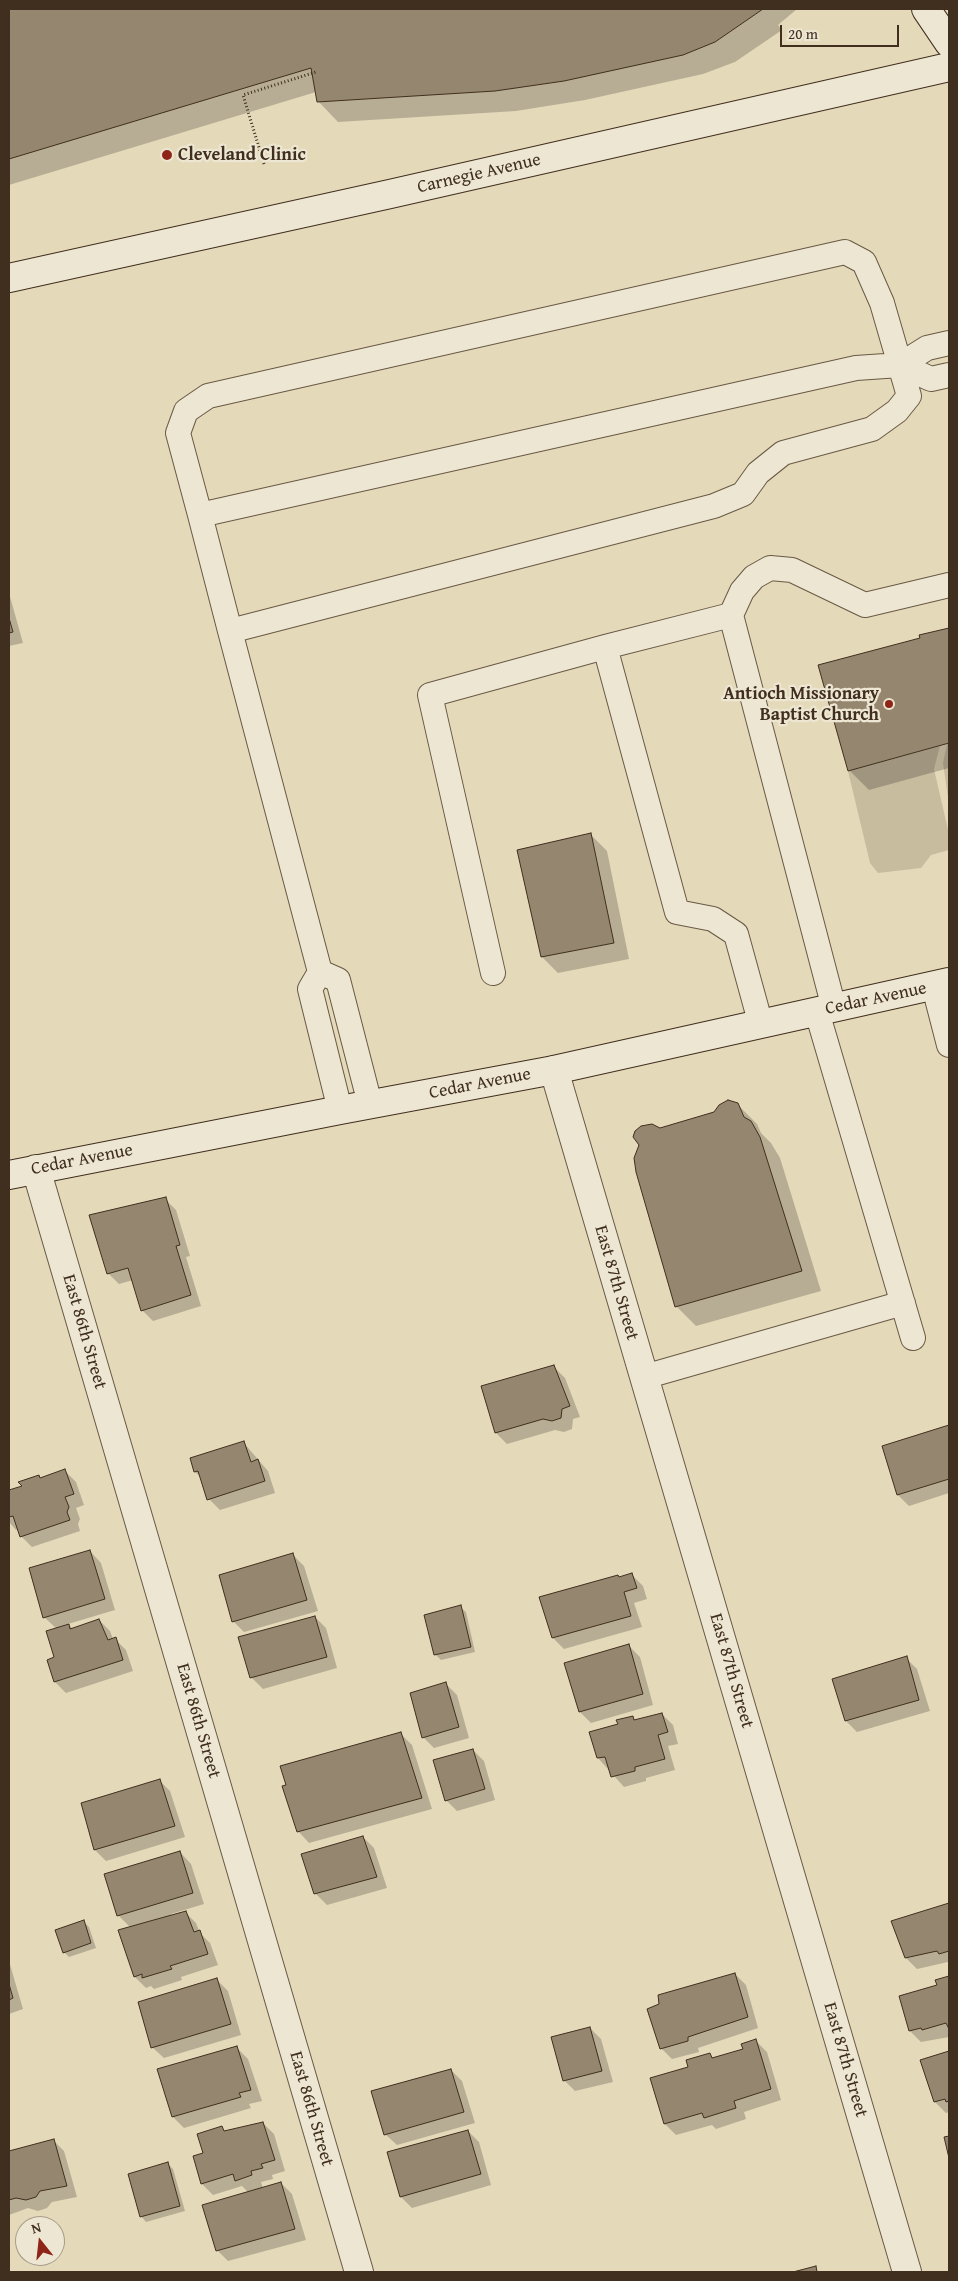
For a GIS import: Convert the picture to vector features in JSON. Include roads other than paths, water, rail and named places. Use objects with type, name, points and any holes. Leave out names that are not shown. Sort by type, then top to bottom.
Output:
[{"type":"street","points":[[926,9],[949,43]]},
{"type":"street","name":"Carnegie Avenue","points":[[9,278],[399,192],[949,67]]},
{"type":"street","name":"Cedar Avenue","points":[[9,1175],[554,1070],[942,985]]},
{"type":"street","name":"East 87th Street","points":[[554,1070],[907,2272]]},
{"type":"street","name":"East 86th Street","points":[[36,1169],[359,2272]]},
{"type":"lane","points":[[230,631],[714,506],[743,494],[758,473],[783,453],[872,429],[897,411],[909,396],[882,303],[864,262],[845,252],[208,396],[186,411],[178,432],[230,631],[320,972],[310,989],[340,1110]]},
{"type":"lane","points":[[900,365],[927,348],[949,343]]},
{"type":"lane","points":[[200,515],[856,368],[900,365],[931,379],[949,374]]},
{"type":"lane","points":[[913,1338],[826,1010],[731,615],[742,591],[754,577],[770,568],[792,570],[865,605],[949,585]]},
{"type":"lane","points":[[493,973],[430,695],[605,646],[731,615]]},
{"type":"lane","points":[[605,646],[677,912],[713,918],[736,934],[761,1024]]},
{"type":"lane","points":[[320,972],[338,980],[370,1104]]},
{"type":"lane","points":[[942,985],[949,1045]]},
{"type":"lane","points":[[644,1377],[903,1303]]},
{"type":"place","name":"Cleveland Clinic","points":[[167,155]]},
{"type":"place","name":"Antioch Missionary Baptist Church","points":[[889,704]]}]
